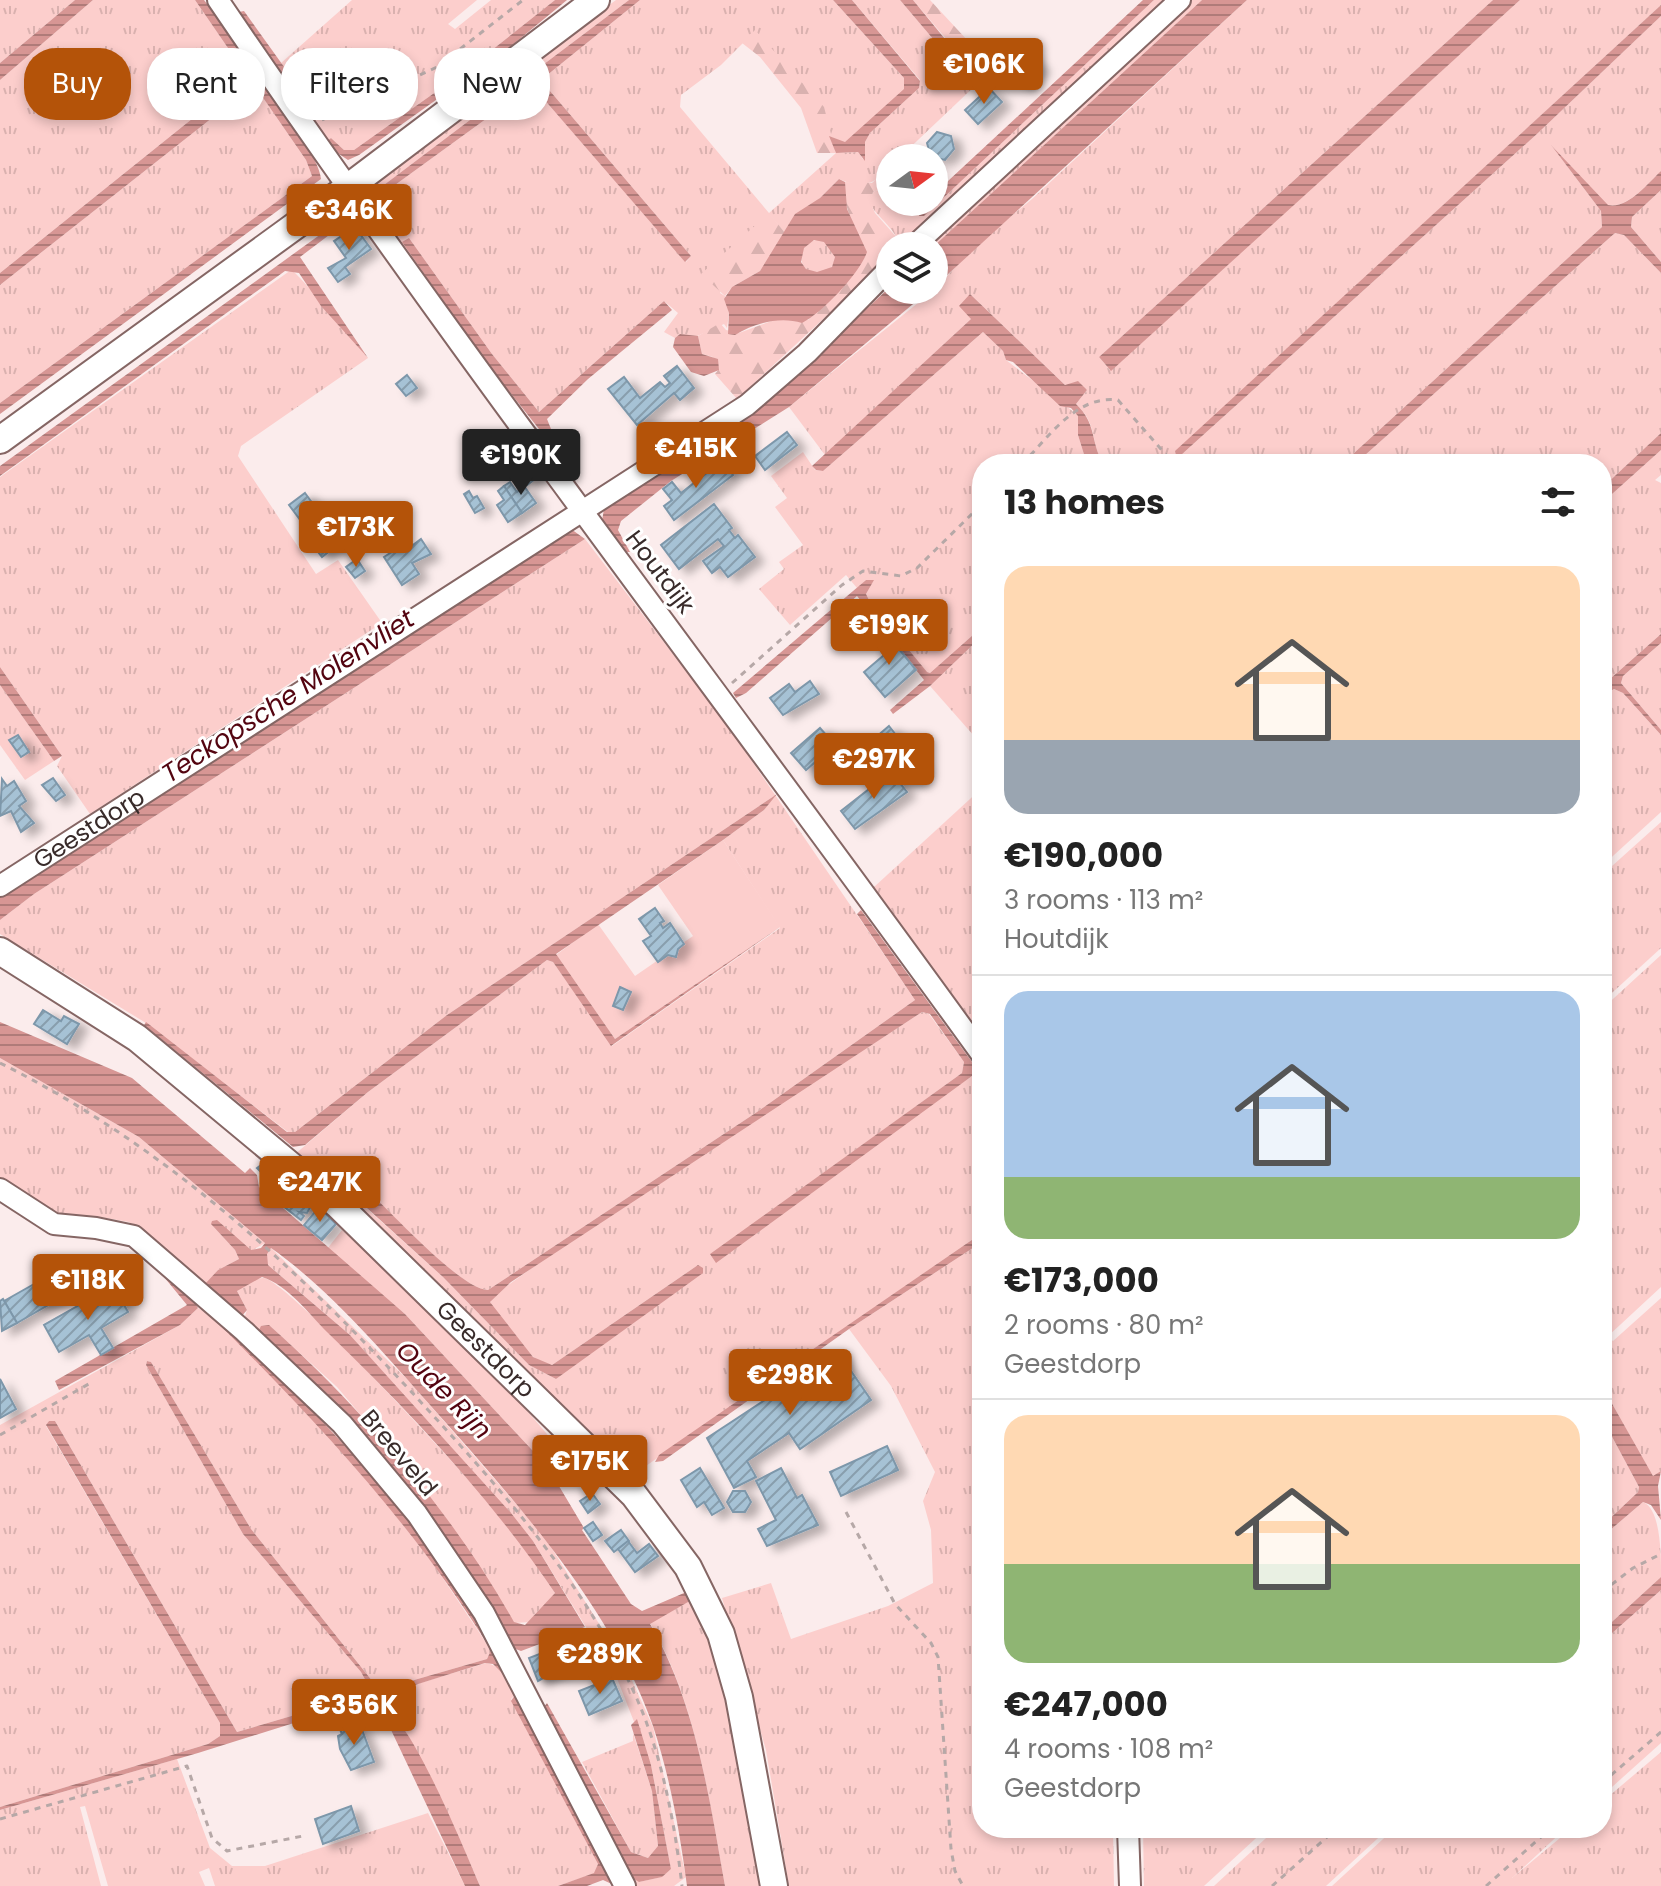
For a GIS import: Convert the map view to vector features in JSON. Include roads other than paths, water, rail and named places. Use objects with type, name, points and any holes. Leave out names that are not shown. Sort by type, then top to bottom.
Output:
[{"type":"main road","points":[[0,440],[350,186],[596,0]]},
{"type":"main road","name":"Geestdorp","points":[[0,951],[137,1038],[338,1205],[634,1495],[688,1567],[721,1634],[739,1697],[774,1886]]},
{"type":"street","name":"Houtdijk","points":[[218,0],[603,540],[720,694],[972,1041]]},
{"type":"street","points":[[929,232],[1180,0]]},
{"type":"street","name":"Geestdorp","points":[[0,886],[586,516],[747,405],[807,353],[876,282]]},
{"type":"street","name":"Breeveld","points":[[0,1189],[54,1224],[134,1236],[244,1331],[342,1424],[417,1514],[484,1613],[625,1886]]},
{"type":"street","points":[[1128,1838],[1130,1886]]},
{"type":"water","points":[[75,0],[93,0],[37,48],[24,48],[24,59],[0,80],[0,63]]},
{"type":"water","points":[[195,0],[204,0],[240,48],[228,48]]},
{"type":"water","points":[[555,0],[567,0],[509,48],[494,48]]},
{"type":"water","points":[[629,0],[640,0],[550,73],[550,60]]},
{"type":"water","points":[[833,0],[852,0],[920,81],[919,88],[870,133],[865,142],[865,161],[858,152],[836,153],[829,136],[845,142],[904,89],[904,78]]},
{"type":"water","points":[[900,0],[913,0],[977,78],[939,46]]},
{"type":"water","points":[[1143,0],[1154,0],[948,193],[948,181]]},
{"type":"water","points":[[1202,0],[1247,0],[948,274],[948,233]]},
{"type":"water","points":[[1493,0],[1520,0],[1111,371],[1099,357]]},
{"type":"water","points":[[1661,5],[1661,16],[1538,133],[1182,454],[1176,454],[1175,451]]},
{"type":"water","points":[[244,11],[281,63],[281,73],[265,48],[239,12]]},
{"type":"water","points":[[265,82],[281,105],[281,120],[291,120],[305,142],[321,179],[0,414],[0,403],[312,176],[306,160],[265,101]]},
{"type":"water","points":[[550,91],[691,256],[685,262],[550,106]]},
{"type":"water","points":[[434,93],[434,101],[418,113],[418,105]]},
{"type":"water","points":[[191,120],[209,120],[0,285],[0,273]]},
{"type":"water","points":[[396,120],[408,120],[348,160],[333,150],[327,141],[331,138],[344,150],[354,150]]},
{"type":"water","points":[[470,120],[485,120],[384,193],[383,200],[399,224],[393,227],[377,205],[380,188]]},
{"type":"water","points":[[1551,145],[1608,205],[1630,199],[1661,171],[1661,190],[1632,217],[1631,227],[1661,262],[1661,273],[1624,235],[1615,233],[1366,454],[1353,454],[1602,227],[1601,211]]},
{"type":"water","points":[[839,179],[845,182],[847,209],[867,252],[857,271],[830,302],[802,323],[776,321],[750,327],[735,335],[728,334],[729,313],[724,299],[732,287],[760,271],[795,214],[820,198]],"holes":[[[814,240],[824,242],[835,257],[832,267],[817,272],[806,269],[801,262],[804,248]]]},
{"type":"water","points":[[350,213],[353,217],[300,257],[368,358],[321,306],[299,273],[285,271],[0,476],[0,466]]},
{"type":"water","points":[[409,238],[492,354],[539,412],[664,301],[672,310],[588,379],[547,419],[553,434],[547,439],[484,360],[402,242]]},
{"type":"water","points":[[970,294],[1065,385],[1078,381],[1087,390],[1076,404],[1087,418],[1099,454],[1084,454],[1078,435],[1078,416],[1071,408],[1060,406],[1013,362],[1006,360],[1003,351],[983,332],[823,471],[816,470],[812,466],[971,319],[959,306]]},
{"type":"water","points":[[876,300],[876,304],[913,304],[789,407],[671,481],[621,521],[618,530],[630,552],[624,552],[602,521],[604,509],[788,382]]},
{"type":"water","points":[[680,334],[698,336],[702,354],[718,359],[719,370],[704,376],[691,372],[673,347],[675,338]]},
{"type":"water","points":[[1661,433],[1661,450],[1612,494],[1612,479]]},
{"type":"water","points":[[571,529],[585,539],[34,894],[0,920],[0,894]]},
{"type":"water","points":[[866,580],[874,580],[866,594],[871,604],[927,672],[930,673],[972,636],[972,646],[930,686],[893,714],[890,710],[924,680],[857,596],[746,693],[736,698],[733,693]]},
{"type":"water","points":[[1661,634],[1661,643],[1623,676],[1621,683],[1661,730],[1661,735],[1623,693],[1612,690],[1612,677]]},
{"type":"water","points":[[0,667],[62,756],[54,761],[0,685]]},
{"type":"water","points":[[777,794],[764,810],[723,840],[556,954],[615,1039],[780,927],[611,1046],[553,962],[547,960],[368,1092],[305,1145],[293,1147],[144,1025],[146,1022],[287,1132],[295,1132],[447,1015]]},
{"type":"water","points":[[861,910],[972,1062],[972,1076],[716,1263],[710,1254],[962,1073],[964,1062],[930,1014],[922,1012],[511,1282],[490,1302],[533,1357],[552,1365],[698,1265],[703,1268],[703,1273],[556,1379],[529,1365],[443,1277],[325,1170],[330,1163],[355,1181],[445,1265],[476,1287],[488,1290],[757,1112],[915,1000],[857,914]]},
{"type":"water","name":"Oude Rijn","points":[[0,1022],[132,1078],[245,1173],[250,1168],[257,1175],[259,1187],[405,1314],[547,1466],[584,1528],[582,1530],[631,1604],[642,1611],[691,1590],[695,1598],[650,1624],[666,1654],[690,1718],[725,1886],[687,1886],[664,1765],[653,1726],[635,1682],[613,1639],[586,1597],[526,1516],[355,1322],[271,1248],[267,1254],[268,1265],[350,1335],[511,1513],[533,1541],[585,1627],[521,1651],[513,1648],[439,1529],[329,1400],[259,1330],[261,1326],[269,1325],[304,1357],[404,1464],[463,1541],[514,1622],[525,1625],[555,1593],[476,1489],[388,1393],[281,1286],[262,1277],[237,1291],[247,1310],[241,1317],[205,1284],[218,1270],[239,1259],[235,1250],[211,1224],[212,1221],[217,1220],[251,1250],[261,1248],[265,1243],[139,1137],[0,1058]]},
{"type":"water","points":[[972,1240],[972,1249],[849,1329],[663,1461],[655,1462],[659,1455]]},
{"type":"water","points":[[155,1266],[184,1284],[198,1308],[180,1325],[59,1390],[55,1381],[187,1305]]},
{"type":"water","points":[[218,1318],[353,1454],[415,1528],[470,1606],[506,1677],[493,1664],[485,1663],[198,1753],[0,1810],[0,1807],[208,1744],[220,1736],[220,1723],[46,1425],[49,1421],[55,1421],[237,1732],[371,1690],[361,1672],[243,1534],[146,1365],[147,1361],[151,1362],[251,1529],[377,1687],[383,1689],[487,1659],[491,1650],[462,1604],[397,1518],[328,1437],[216,1321]]},
{"type":"water","points":[[1612,1404],[1653,1476],[1661,1471],[1658,1486],[1661,1520],[1651,1505],[1643,1502],[1612,1528],[1612,1517],[1638,1492],[1639,1487],[1612,1437]]},
{"type":"water","points":[[1661,1577],[1661,1590],[1612,1633],[1612,1622]]},
{"type":"water","points":[[515,1695],[616,1886],[603,1880],[587,1886],[558,1886],[594,1873],[598,1864],[511,1701]]},
{"type":"water","points":[[547,1703],[631,1852],[648,1858],[658,1846],[652,1791],[631,1725],[637,1719],[651,1765],[671,1869],[662,1877],[639,1882],[634,1879],[543,1708]]},
{"type":"water","points":[[388,1711],[425,1765],[480,1886],[465,1886],[383,1713]]},
{"type":"water label","name":"Teckopsche Molenvliet","points":[[288,696]]}]
